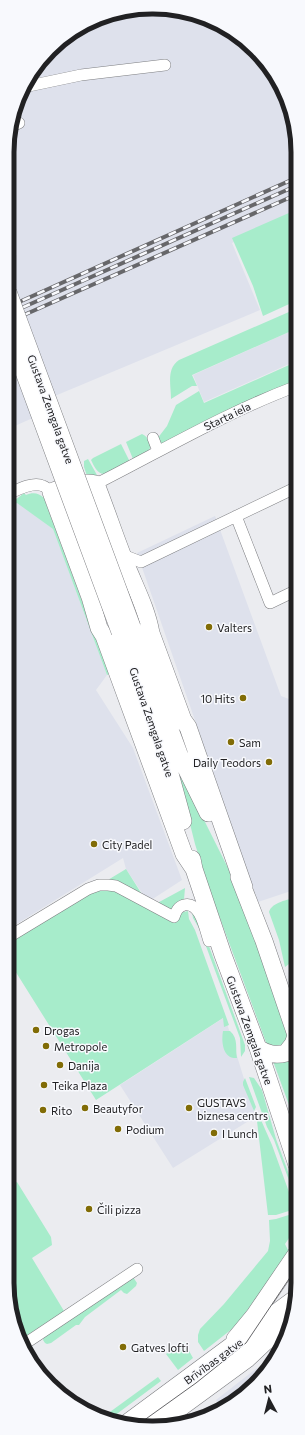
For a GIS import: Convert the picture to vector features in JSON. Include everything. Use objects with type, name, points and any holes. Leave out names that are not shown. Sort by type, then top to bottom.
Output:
[{"type":"highway","name":"Brīvības gatve","points":[[134,1420],[289,1305]]},
{"type":"highway","name":"Brīvības gatve","points":[[160,1421],[246,1358],[264,1341],[284,1326]]},
{"type":"main road","name":"Gustava Zemgala gatve","points":[[14,309],[126,629],[166,759],[191,850],[194,869],[223,956],[258,1048],[291,1147]]},
{"type":"main road","name":"Gustava Zemgala gatve","points":[[14,344],[126,629],[179,754],[244,887],[291,1020]]},
{"type":"main road","points":[[194,869],[184,854],[104,636],[99,628],[90,597],[51,492],[71,484],[96,484],[135,583],[151,634],[190,735],[244,887]]},
{"type":"main road","points":[[258,1048],[265,1053],[280,1055],[286,1053],[291,1047]]},
{"type":"main road","points":[[222,1355],[254,1316],[291,1262]]},
{"type":"street","points":[[32,84],[81,75],[166,65]]},
{"type":"street","name":"Starta iela","points":[[96,484],[226,415],[291,389]]},
{"type":"street","points":[[153,438],[158,451]]},
{"type":"street","points":[[14,491],[34,485],[43,485],[51,492]]},
{"type":"street","points":[[123,555],[141,562],[291,490]]},
{"type":"street","points":[[236,516],[270,603],[291,593]]},
{"type":"street","points":[[135,583],[141,562]]},
{"type":"street","points":[[14,934],[88,888],[99,885],[108,885],[123,889],[174,917],[176,910],[185,905],[190,905],[196,908],[200,913],[210,941],[223,956]]},
{"type":"street","points":[[28,1341],[137,1269]]},
{"type":"shaded area","points":[[143,14],[162,14],[188,19],[214,28],[237,43],[257,61],[272,83],[280,99],[290,134],[291,217],[232,243],[260,310],[50,398],[53,409],[14,426],[14,152],[15,134],[21,108],[33,83],[48,61],[61,48],[91,28],[125,17]]},
{"type":"shaded area","points":[[291,331],[291,363],[204,402],[193,375]]},
{"type":"shaded area","points":[[17,502],[53,529],[107,675],[96,690],[133,748],[182,880],[148,902],[126,869],[123,858],[14,926],[14,504]]},
{"type":"shaded area","points":[[215,516],[281,696],[291,700],[291,891],[258,902],[137,553]]},
{"type":"shaded area","points":[[225,1017],[257,1121],[247,1122],[173,1168],[120,1085]]},
{"type":"shaded area","points":[[257,1368],[259,1371],[252,1379],[249,1379],[249,1382],[244,1387],[219,1404],[216,1400]]},
{"type":"green space","points":[[291,212],[291,303],[263,316],[253,286],[232,238]]},
{"type":"green space","points":[[291,311],[291,331],[192,375],[197,386],[192,386],[171,399],[170,378],[172,368],[179,360]]},
{"type":"green space","points":[[291,364],[291,384],[219,414],[164,443],[159,443],[157,439],[167,426],[176,405],[199,391],[204,403]]},
{"type":"green space","points":[[142,434],[148,439],[150,449],[146,453],[133,459],[126,442]]},
{"type":"green space","points":[[121,444],[130,462],[105,474],[100,473],[91,460]]},
{"type":"green space","points":[[88,459],[97,475],[87,476],[84,461]]},
{"type":"green space","points":[[24,493],[26,495],[40,495],[44,498],[109,674],[107,675],[53,529],[17,503],[14,504],[14,501]]},
{"type":"green space","points":[[175,764],[233,878],[289,1035],[284,1047],[267,1045],[211,894],[195,844]]},
{"type":"green space","points":[[126,869],[150,907],[185,888],[183,911],[188,911],[189,919],[195,930],[229,1025],[224,1027],[223,1018],[96,1100],[14,969],[14,937]]},
{"type":"green space","points":[[291,898],[291,962],[285,967],[279,940],[269,912],[273,906]]},
{"type":"green space","points":[[192,912],[198,916],[245,1045],[245,1051],[241,1057],[240,1038],[200,930],[193,918]]},
{"type":"green space","points":[[223,1031],[230,1031],[235,1037],[237,1058],[232,1058],[226,1053],[222,1040]]},
{"type":"green space","points":[[291,1055],[291,1110],[273,1061]]},
{"type":"green space","points":[[249,1077],[254,1078],[262,1090],[276,1139],[291,1180],[291,1186],[274,1140],[267,1127]]},
{"type":"green space","points":[[245,1078],[256,1107],[254,1111],[243,1085]]},
{"type":"green space","points":[[261,1120],[272,1145],[291,1198],[291,1210],[276,1215],[268,1215],[257,1121]]},
{"type":"green space","points":[[17,1182],[51,1237],[52,1245],[32,1258],[64,1311],[25,1337],[15,1301],[14,1184]]},
{"type":"green space","points":[[291,1214],[291,1235],[285,1244],[288,1252],[237,1325],[204,1351],[198,1342],[200,1329],[224,1304],[268,1251],[270,1241],[269,1220]]},
{"type":"green space","points":[[133,1277],[137,1283],[136,1286],[127,1294],[121,1290],[85,1317],[79,1325],[76,1325],[51,1343],[45,1343],[43,1340],[44,1337]]},
{"type":"green space","points":[[184,1342],[193,1358],[178,1370],[166,1354]]},
{"type":"green space","points":[[158,1377],[161,1381],[115,1415],[108,1413]]},
{"type":"tram line","points":[[143,1421],[196,1383],[246,1343],[291,1276]]},
{"type":"railway","points":[[14,304],[291,180]]},
{"type":"railway","points":[[14,311],[291,188]]},
{"type":"railway","points":[[14,319],[291,197]]},
{"type":"place","name":"Valters","points":[[209,627]]},
{"type":"place","name":"10 Hits","points":[[243,698]]},
{"type":"place","name":"Sam","points":[[231,742]]},
{"type":"place","name":"Daily Teodors","points":[[269,762]]},
{"type":"place","name":"City Padel","points":[[94,844]]},
{"type":"place","name":"Drogas","points":[[36,1030]]},
{"type":"place","name":"Metropole","points":[[46,1046]]},
{"type":"place","name":"Danija","points":[[60,1065]]},
{"type":"place","name":"Teika Plaza","points":[[44,1085]]},
{"type":"place","name":"Beautyfor","points":[[85,1108]]},
{"type":"place","name":"GUSTAVS biznesa centrs","points":[[189,1108]]},
{"type":"place","name":"Rito","points":[[43,1110]]},
{"type":"place","name":"Podium","points":[[118,1129]]},
{"type":"place","name":"I Lunch","points":[[214,1133]]},
{"type":"place","name":"Čili pizza","points":[[89,1209]]},
{"type":"place","name":"Gatves lofti","points":[[123,1347]]}]
